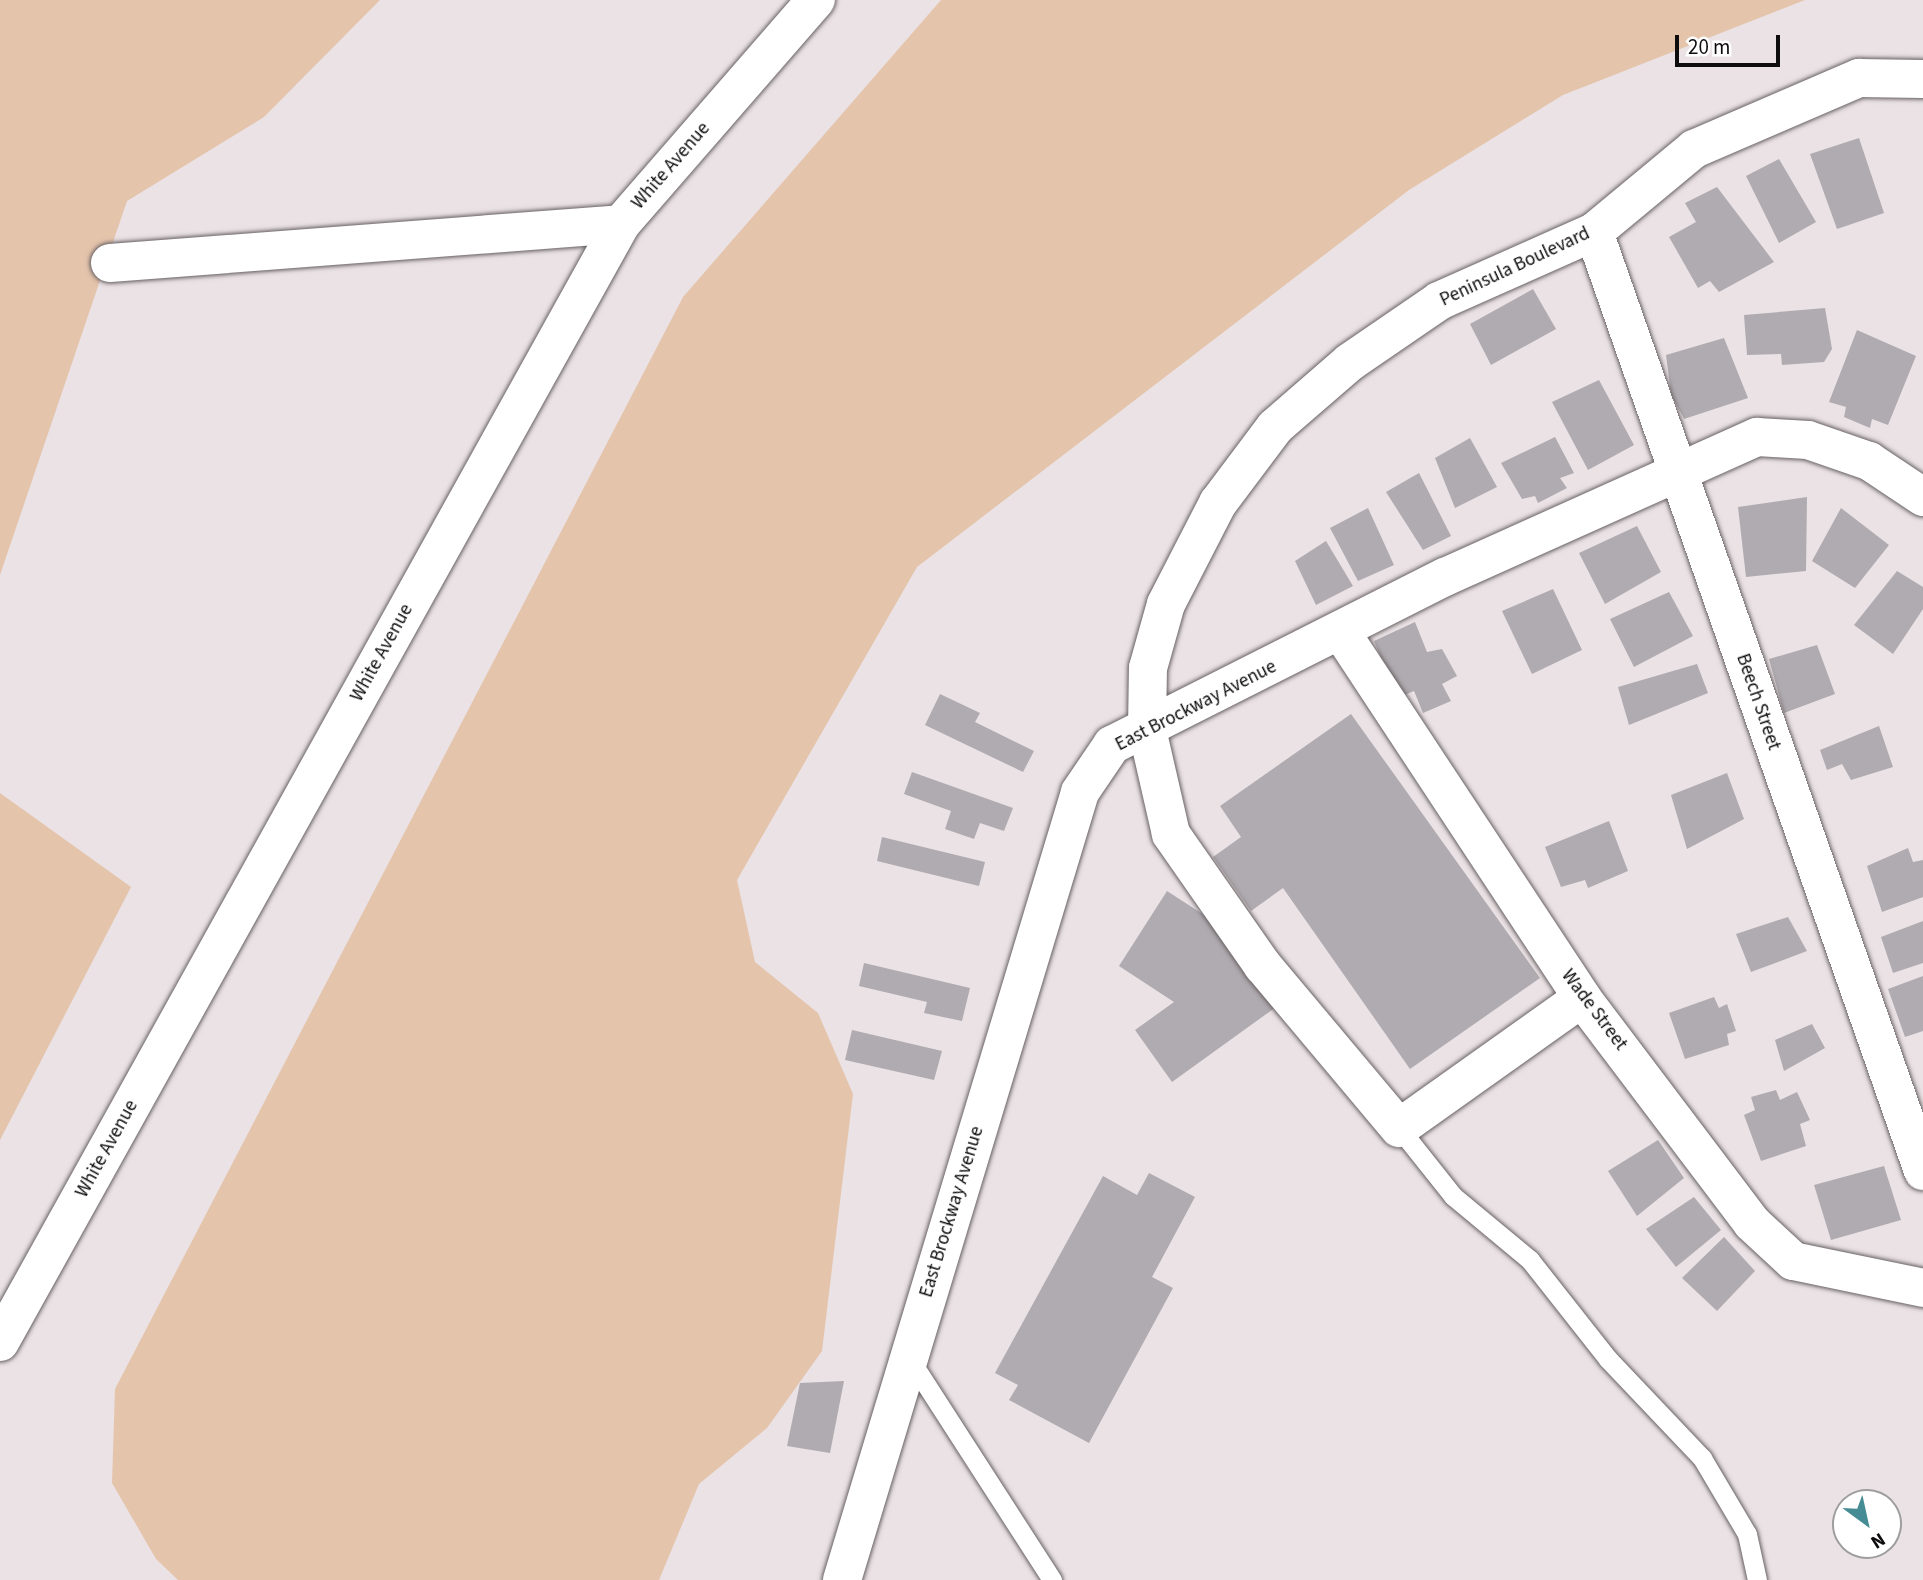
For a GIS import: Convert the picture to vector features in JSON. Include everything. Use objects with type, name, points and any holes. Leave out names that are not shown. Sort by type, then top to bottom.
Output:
[{"type":"street","name":"White Avenue","points":[[0,1342],[621,224],[816,0]]},
{"type":"street","name":"Peninsula Boulevard","points":[[1399,1128],[1263,966],[1171,834],[1147,729],[1147,668],[1167,604],[1218,503],[1275,427],[1350,362],[1439,301],[1594,232],[1694,149],[1859,78],[1923,79]]},
{"type":"street","points":[[110,263],[621,224]]},
{"type":"street","name":"Beech Street","points":[[1594,232],[1923,1171]]},
{"type":"street","name":"East Brockway Avenue","points":[[842,1580],[1080,792],[1112,745],[1677,468],[1758,438],[1808,440],[1869,461],[1923,497]]},
{"type":"street","name":"Wade Street","points":[[1341,632],[1581,998],[1752,1223],[1793,1261],[1923,1288]]},
{"type":"street","points":[[1399,1128],[1581,998]]},
{"type":"lane","points":[[1399,1128],[1453,1196],[1530,1260],[1608,1359],[1702,1458],[1747,1534],[1757,1580]]},
{"type":"lane","points":[[908,1357],[1052,1580]]},
{"type":"shaded area","points":[[0,0],[380,0],[264,117],[127,201],[0,575]]},
{"type":"shaded area","points":[[941,0],[1805,0],[1563,95],[1409,190],[917,567],[737,880],[755,962],[818,1013],[853,1094],[822,1351],[767,1428],[699,1484],[659,1580],[178,1580],[156,1559],[112,1483],[115,1389],[683,297]]},
{"type":"shaded area","points":[[0,793],[131,887],[0,1140]]},
{"type":"building","points":[[1859,138],[1884,213],[1837,229],[1810,154]]},
{"type":"building","points":[[1779,159],[1816,222],[1779,243],[1746,176]]},
{"type":"building","points":[[1717,187],[1774,262],[1719,292],[1710,281],[1698,288],[1669,237],[1696,222],[1685,203]]},
{"type":"building","points":[[1533,289],[1556,329],[1491,365],[1470,324]]},
{"type":"building","points":[[1825,308],[1832,349],[1824,362],[1782,365],[1781,354],[1747,355],[1744,315]]},
{"type":"building","points":[[1857,330],[1916,356],[1888,425],[1872,419],[1870,428],[1844,417],[1846,407],[1829,402]]},
{"type":"building","points":[[1724,338],[1748,398],[1684,419],[1671,394],[1666,355]]},
{"type":"building","points":[[1599,380],[1634,445],[1588,470],[1552,402]]},
{"type":"building","points":[[1555,437],[1574,473],[1560,478],[1567,488],[1538,503],[1535,496],[1522,499],[1501,463]]},
{"type":"building","points":[[1470,438],[1497,487],[1455,508],[1435,458]]},
{"type":"building","points":[[1419,473],[1451,536],[1423,550],[1386,492]]},
{"type":"building","points":[[1807,497],[1806,571],[1746,577],[1738,507]]},
{"type":"building","points":[[1368,508],[1394,565],[1358,581],[1330,528]]},
{"type":"building","points":[[1841,508],[1889,545],[1855,588],[1812,561]]},
{"type":"building","points":[[1637,526],[1661,572],[1605,604],[1579,553]]},
{"type":"building","points":[[1326,541],[1353,586],[1316,605],[1295,561]]},
{"type":"building","points":[[1897,571],[1923,587],[1923,609],[1893,654],[1854,625]]},
{"type":"building","points":[[1553,589],[1582,650],[1532,674],[1502,611]]},
{"type":"building","points":[[1669,592],[1693,636],[1634,667],[1610,619]]},
{"type":"building","points":[[1415,622],[1427,652],[1442,649],[1457,676],[1442,684],[1451,701],[1423,713],[1414,691],[1398,698],[1374,641]]},
{"type":"building","points":[[1817,645],[1835,694],[1784,713],[1769,659]]},
{"type":"building","points":[[1697,664],[1708,693],[1629,725],[1618,687]]},
{"type":"building","points":[[940,694],[980,713],[975,722],[1034,751],[1023,772],[925,725]]},
{"type":"building","points":[[1351,714],[1540,978],[1410,1069],[1283,888],[1251,911],[1213,857],[1241,837],[1220,806]]},
{"type":"building","points":[[1879,726],[1893,767],[1851,780],[1842,764],[1827,770],[1820,750]]},
{"type":"building","points":[[912,772],[1013,808],[1004,831],[980,823],[974,839],[945,829],[951,811],[904,794]]},
{"type":"building","points":[[1727,773],[1744,819],[1687,849],[1671,795]]},
{"type":"building","points":[[1609,821],[1628,871],[1588,888],[1585,880],[1561,887],[1545,847]]},
{"type":"building","points":[[882,837],[985,862],[979,886],[877,861]]},
{"type":"building","points":[[1908,848],[1913,862],[1923,860],[1923,897],[1882,912],[1867,866]]},
{"type":"building","points":[[1167,891],[1215,922],[1276,1007],[1172,1082],[1135,1030],[1174,1002],[1119,966]]},
{"type":"building","points":[[1788,917],[1807,951],[1751,972],[1736,934]]},
{"type":"building","points":[[1923,921],[1923,963],[1893,973],[1881,937]]},
{"type":"building","points":[[864,963],[970,988],[962,1021],[924,1013],[927,1002],[859,986]]},
{"type":"building","points":[[1923,976],[1923,1031],[1905,1037],[1888,989]]},
{"type":"building","points":[[1714,997],[1719,1008],[1727,1004],[1736,1031],[1727,1034],[1729,1045],[1685,1059],[1669,1013]]},
{"type":"building","points":[[1812,1024],[1825,1048],[1784,1071],[1775,1040]]},
{"type":"building","points":[[852,1030],[942,1051],[934,1080],[845,1060]]},
{"type":"building","points":[[1776,1090],[1780,1100],[1797,1092],[1810,1120],[1800,1124],[1806,1146],[1761,1161],[1744,1115],[1755,1110],[1751,1097]]},
{"type":"building","points":[[1658,1140],[1684,1178],[1637,1216],[1608,1171]]},
{"type":"building","points":[[1884,1166],[1901,1220],[1831,1240],[1814,1185]]},
{"type":"building","points":[[1149,1173],[1195,1197],[1152,1277],[1173,1288],[1089,1443],[1009,1400],[1018,1385],[995,1373],[1103,1176],[1137,1195]]},
{"type":"building","points":[[1694,1197],[1721,1230],[1676,1267],[1646,1229]]},
{"type":"building","points":[[1724,1237],[1755,1271],[1717,1311],[1682,1278]]},
{"type":"building","points":[[844,1381],[830,1453],[787,1446],[800,1383]]}]
